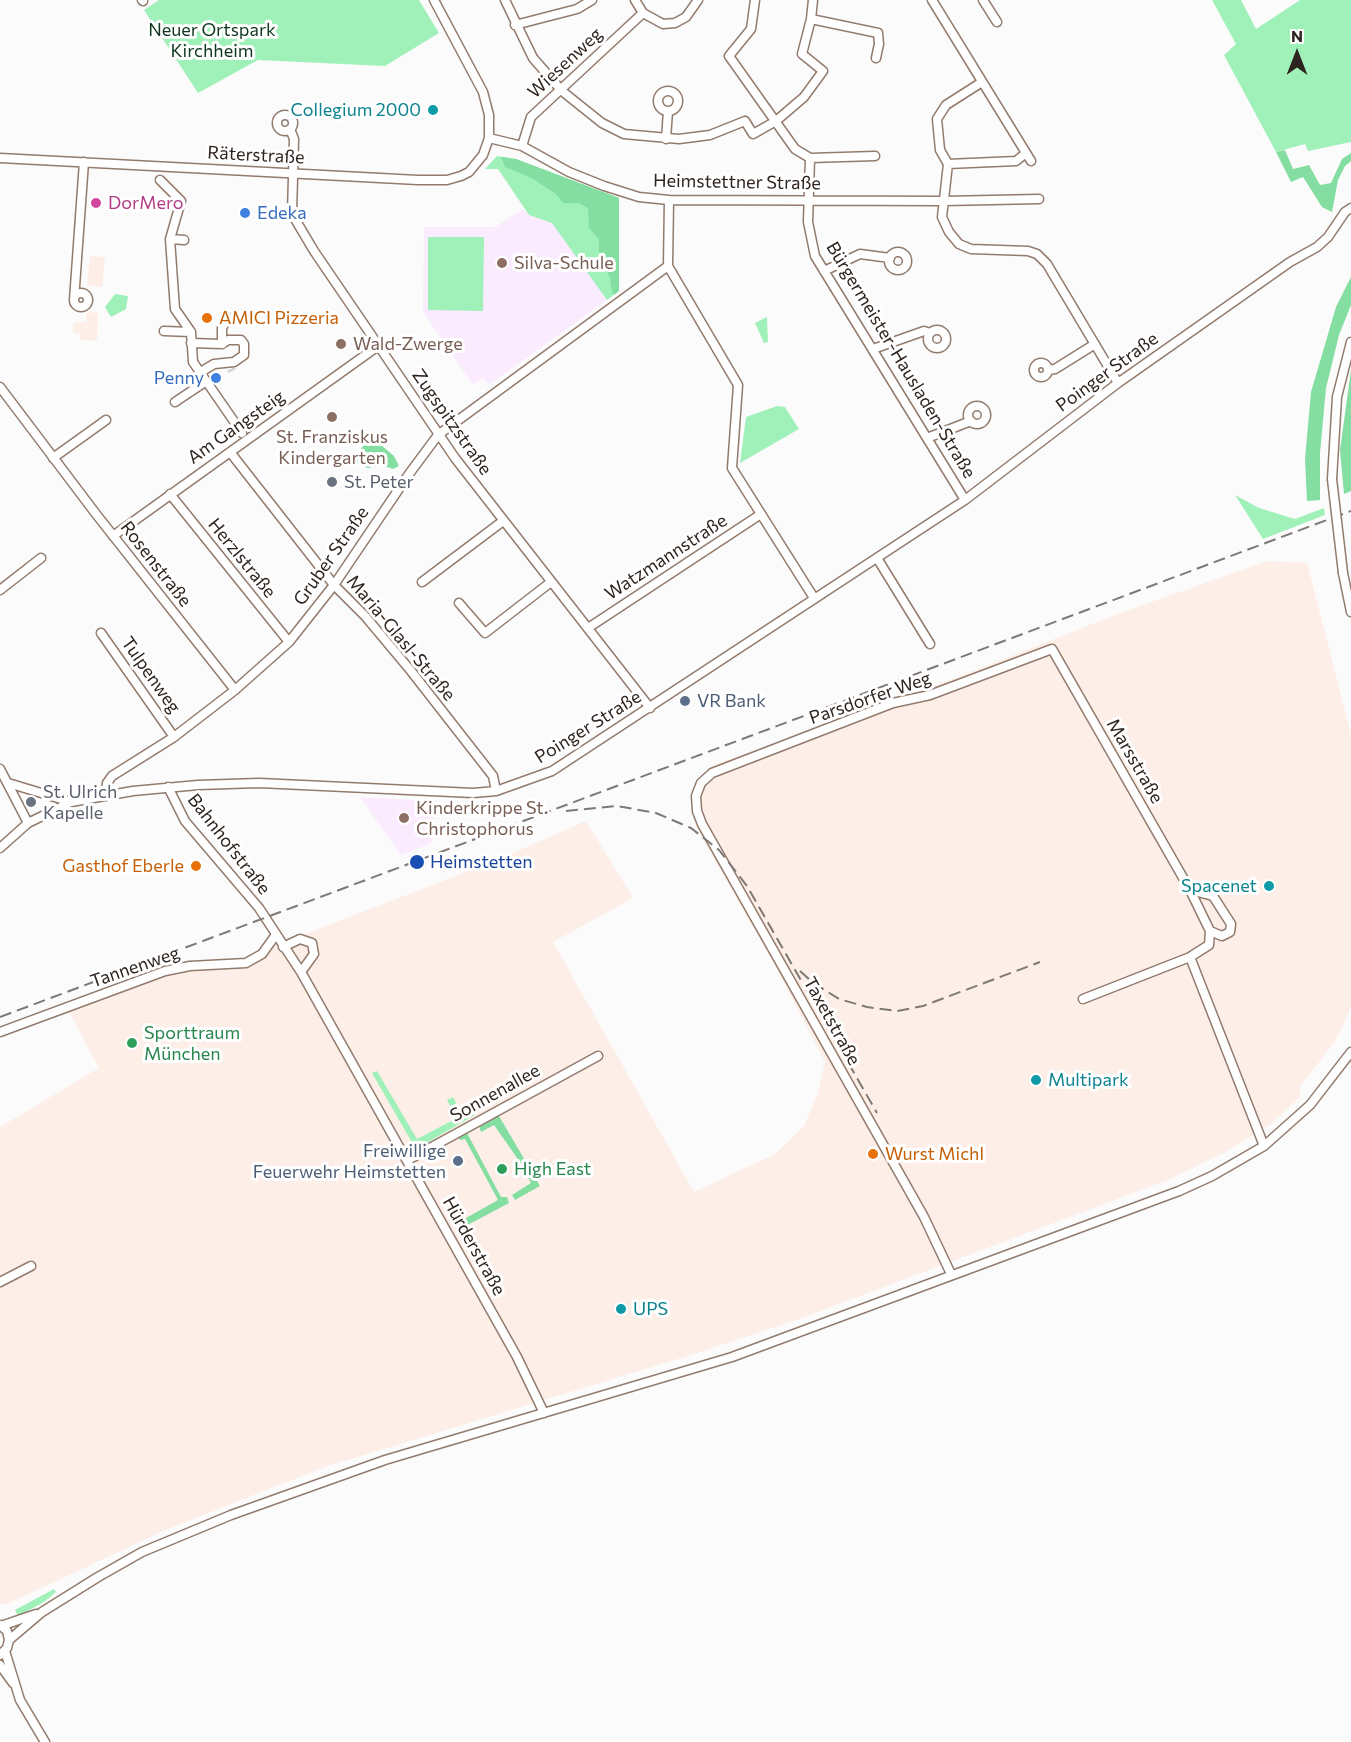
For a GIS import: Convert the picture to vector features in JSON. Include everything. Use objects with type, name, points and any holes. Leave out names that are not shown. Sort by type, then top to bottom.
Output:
[{"type":"street","points":[[434,0],[483,92],[489,115],[489,138]]},
{"type":"street","points":[[505,0],[515,25],[533,58],[562,91],[613,130],[624,134],[666,139],[710,135],[745,121],[753,134],[776,121],[804,97],[823,70],[802,54],[811,19],[813,0]]},
{"type":"street","points":[[515,25],[576,9],[592,0]]},
{"type":"street","points":[[635,0],[643,13],[663,24],[675,23],[686,17],[698,0]]},
{"type":"street","points":[[755,0],[751,29],[729,56],[795,149],[810,158],[875,156]]},
{"type":"street","points":[[932,0],[1029,157],[1016,161],[948,164]]},
{"type":"street","points":[[983,0],[997,22]]},
{"type":"street","name":"Wiesenweg","points":[[522,146],[531,117],[562,91],[643,13]]},
{"type":"street","points":[[811,19],[878,33],[879,44],[876,58]]},
{"type":"street","points":[[982,82],[946,105],[937,119],[940,150],[948,164],[942,218],[949,232],[959,244],[971,249],[1028,251],[1037,254],[1047,264],[1118,383]]},
{"type":"street","points":[[666,139],[668,111]]},
{"type":"street","name":"Zugspitzstraße","points":[[290,129],[294,139],[291,206],[294,219],[438,435],[650,708]]},
{"type":"street","name":"Heimstettner Straße","points":[[489,138],[522,146],[569,172],[639,197],[669,200],[1039,199]]},
{"type":"street","name":"Räterstraße","points":[[0,158],[447,180],[469,172],[478,163],[489,138]]},
{"type":"street","name":"Bürgermeister-Hausladen-Straße","points":[[810,158],[808,222],[812,244],[824,271],[965,500]]},
{"type":"street","points":[[74,300],[84,162]]},
{"type":"street","points":[[160,180],[180,196],[181,201],[165,252],[175,309],[191,332],[192,362],[242,433]]},
{"type":"street","points":[[669,200],[668,266],[738,385],[732,468],[814,598]]},
{"type":"street","name":"Poinger Straße","points":[[168,787],[259,783],[447,794],[496,791],[530,781],[552,771],[965,500],[1118,383],[1290,262],[1317,247],[1328,237],[1345,212],[1351,208]]},
{"type":"street","points":[[170,238],[184,240]]},
{"type":"street","points":[[824,271],[860,254],[890,258]]},
{"type":"street","name":"Gruber Straße","points":[[106,795],[107,783],[112,776],[174,737],[235,690],[289,642],[334,585],[438,435],[668,266]]},
{"type":"street","points":[[222,344],[222,328],[228,318]]},
{"type":"street","points":[[165,331],[191,332]]},
{"type":"street","points":[[873,349],[924,332],[930,333]]},
{"type":"street","points":[[190,344],[222,344],[228,340],[241,340],[244,344],[244,355],[229,366],[214,364],[199,373]]},
{"type":"street","points":[[1351,342],[1337,397],[1332,479],[1343,573],[1351,612]]},
{"type":"street","points":[[1048,370],[1055,369],[1095,344]]},
{"type":"street","name":"Am Gangsteig","points":[[113,536],[378,346]]},
{"type":"street","points":[[175,402],[204,382]]},
{"type":"street","name":"Rosenstraße","points":[[0,387],[113,536],[235,690]]},
{"type":"street","points":[[53,458],[106,420]]},
{"type":"street","points":[[927,438],[971,421]]},
{"type":"street","name":"Maria-Glasl-Straße","points":[[230,452],[334,585],[365,616],[493,776],[496,791]]},
{"type":"street","name":"Herzlstraße","points":[[170,494],[289,642]]},
{"type":"street","name":"Watzmannstraße","points":[[588,628],[761,514]]},
{"type":"street","points":[[422,582],[503,521]]},
{"type":"street","points":[[0,590],[41,558]]},
{"type":"street","points":[[877,558],[930,644]]},
{"type":"street","points":[[459,603],[485,633],[551,582]]},
{"type":"street","name":"Tulpenweg","points":[[101,633],[174,737]]},
{"type":"street","name":"Parsdorfer Weg","points":[[700,783],[712,773],[893,704],[930,695],[1052,649]]},
{"type":"street","name":"Marsstraße","points":[[1052,649],[1190,890],[1210,932]]},
{"type":"street","points":[[0,769],[28,823]]},
{"type":"street","points":[[8,783],[71,802]]},
{"type":"street","name":"Taxetstraße","points":[[700,783],[696,796],[697,811],[702,825],[924,1216],[951,1274]]},
{"type":"street","name":"Bahnhofstraße","points":[[0,848],[28,823],[71,802],[168,787],[185,820],[241,885],[275,936]]},
{"type":"street","points":[[1083,999],[1190,957],[1209,945],[1210,932],[1222,936],[1230,932],[1231,924],[1213,896],[1190,890]]},
{"type":"street","name":"Hürderstraße","points":[[275,936],[301,972],[408,1160],[517,1357],[544,1413]]},
{"type":"street","name":"Tannenweg","points":[[0,1032],[165,971],[190,966],[246,963],[262,954],[275,936]]},
{"type":"street","points":[[283,947],[300,939],[312,943],[314,954],[301,972]]},
{"type":"street","points":[[1190,957],[1264,1146]]},
{"type":"street","points":[[45,1742],[27,1714],[2,1653],[9,1640],[42,1612],[142,1552],[231,1515],[385,1460],[732,1357],[1179,1191],[1212,1176],[1264,1146],[1310,1105],[1351,1052]]},
{"type":"street","name":"Sonnenallee","points":[[408,1160],[598,1056]]},
{"type":"street","points":[[0,1282],[31,1266]]},
{"type":"street","points":[[9,1640],[1,1625],[42,1612]]},
{"type":"street","points":[[0,1665],[16,1688]]},
{"type":"shaded area","name":"Silva-Schule","points":[[523,209],[529,215],[552,222],[607,300],[489,385],[483,378],[473,385],[423,312],[424,227],[495,227]]},
{"type":"shaded area","points":[[90,256],[105,257],[102,287],[87,285]]},
{"type":"shaded area","points":[[87,312],[98,313],[97,341],[80,340],[80,334],[73,333],[74,322],[86,322]]},
{"type":"shaded area","points":[[1267,561],[1307,563],[1351,734],[1351,1008],[1334,1043],[1299,1088],[1301,1096],[1272,1123],[1224,1153],[1170,1179],[1128,1195],[799,1319],[688,1356],[325,1467],[168,1529],[7,1604],[0,1604],[0,1127],[99,1068],[69,1012],[165,974],[188,969],[243,967],[274,946],[492,862],[586,821],[633,898],[553,942],[694,1192],[775,1154],[804,1126],[817,1095],[825,1062],[774,964],[696,827],[690,799],[698,780],[711,766],[958,677],[1115,615]]},
{"type":"shaded area","name":"Kinderkrippe St. Christophorus","points":[[360,797],[434,801],[435,835],[430,844],[401,855]]},
{"type":"green space","name":"Neuer Ortspark Kirchheim","points":[[159,0],[419,0],[439,33],[385,66],[258,60],[198,93],[144,10]]},
{"type":"green space","points":[[1212,0],[1241,0],[1256,29],[1300,0],[1351,0],[1351,142],[1308,151],[1305,144],[1276,152],[1224,55],[1236,44]]},
{"type":"green space","points":[[1285,150],[1293,169],[1309,165],[1320,185],[1331,183],[1342,159],[1351,153],[1351,161],[1345,166],[1338,180],[1332,212],[1322,207],[1303,177],[1291,182],[1276,152]]},
{"type":"green space","points":[[497,156],[516,159],[619,198],[619,291],[607,300],[552,223],[529,215],[498,169],[485,169]]},
{"type":"green space","points":[[501,157],[516,159],[619,198],[619,291],[614,295],[612,292],[610,278],[599,254],[599,239],[589,228],[588,208],[579,203],[563,203],[556,194],[532,178],[505,167]]},
{"type":"green space","points":[[428,237],[484,237],[483,311],[428,310]]},
{"type":"green space","points":[[1351,277],[1351,305],[1339,335],[1326,388],[1320,453],[1320,500],[1307,501],[1305,459],[1311,392],[1336,307]]},
{"type":"green space","points":[[115,294],[128,296],[126,309],[111,317],[105,307]]},
{"type":"green space","points":[[767,317],[768,342],[764,343],[755,323]]},
{"type":"green space","points":[[1351,370],[1351,491],[1344,494],[1340,450]]},
{"type":"green space","points":[[777,406],[785,407],[799,429],[740,463],[746,417]]},
{"type":"green space","points":[[375,440],[394,456],[399,466],[393,469],[382,465],[368,468],[358,464],[355,458],[363,446]]},
{"type":"green space","points":[[1235,495],[1259,508],[1295,519],[1324,508],[1325,515],[1263,539]]},
{"type":"green space","points":[[377,1071],[417,1139],[457,1118],[447,1100],[453,1097],[462,1114],[472,1110],[475,1115],[421,1146],[414,1146],[372,1073]]},
{"type":"green space","points":[[499,1116],[540,1186],[515,1200],[512,1195],[531,1183],[522,1165],[494,1125],[481,1132],[479,1126]]},
{"type":"green space","points":[[467,1133],[501,1197],[507,1197],[509,1203],[460,1229],[454,1217],[459,1222],[498,1200],[465,1139],[458,1138]]},
{"type":"green space","points":[[54,1589],[56,1592],[44,1602],[18,1616],[15,1610]]},
{"type":"railway","points":[[0,1017],[1351,511]]},
{"type":"railway","points":[[566,811],[617,806],[656,813],[691,828],[719,850],[747,886],[877,1113]]},
{"type":"railway","points":[[800,971],[812,982],[839,999],[867,1007],[897,1011],[923,1006],[1040,962]]},
{"type":"place","name":"Collegium 2000","points":[[433,110]]},
{"type":"place","name":"DorMero","points":[[96,203]]},
{"type":"place","name":"Edeka","points":[[245,213]]},
{"type":"place","name":"Silva-Schule","points":[[502,263]]},
{"type":"place","name":"AMICI Pizzeria","points":[[207,318]]},
{"type":"place","name":"Wald-Zwerge","points":[[341,344]]},
{"type":"place","name":"Penny","points":[[216,378]]},
{"type":"place","name":"St. Franziskus Kindergarten","points":[[332,417]]},
{"type":"place","name":"St. Peter","points":[[332,482]]},
{"type":"place","name":"VR Bank","points":[[685,701]]},
{"type":"place","name":"St. Ulrich Kapelle","points":[[31,802]]},
{"type":"place","name":"Kinderkrippe St. Christophorus","points":[[404,818]]},
{"type":"place","name":"Heimstetten","points":[[417,862]]},
{"type":"place","name":"Gasthof Eberle","points":[[196,866]]},
{"type":"place","name":"Spacenet","points":[[1269,886]]},
{"type":"place","name":"Sporttraum München","points":[[132,1043]]},
{"type":"place","name":"Multipark","points":[[1036,1080]]},
{"type":"place","name":"Wurst Michl","points":[[873,1154]]},
{"type":"place","name":"Freiwillige Feuerwehr Heimstetten","points":[[458,1161]]},
{"type":"place","name":"High East","points":[[502,1169]]},
{"type":"place","name":"UPS","points":[[621,1309]]}]
